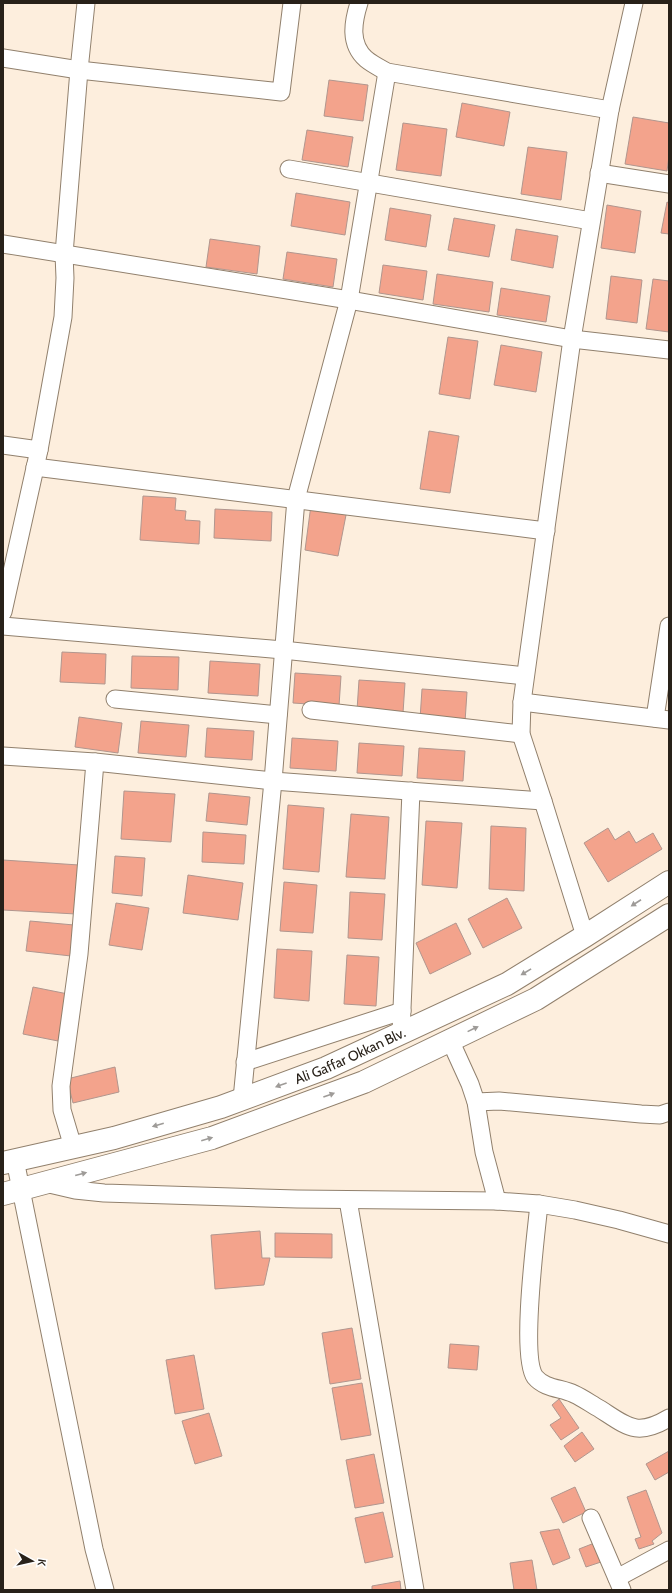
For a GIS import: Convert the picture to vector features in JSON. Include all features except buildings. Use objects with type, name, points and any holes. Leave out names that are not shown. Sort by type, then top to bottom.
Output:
[{"type":"main road","name":"Ali Gaffar Okkan Blv.","points":[[9,1161],[114,1138],[221,1107],[326,1068],[507,984],[669,882]]},
{"type":"main road","name":"Ali Gaffar Okkan Blv.","points":[[12,1192],[212,1138],[364,1082],[536,999],[669,915]]},
{"type":"street","points":[[3,612],[37,459],[63,317],[65,293],[64,254],[78,70],[86,3]]},
{"type":"street","points":[[3,58],[78,70],[281,92],[292,3]]},
{"type":"street","points":[[359,3],[354,23],[356,43],[366,59],[387,72],[610,110]]},
{"type":"street","points":[[585,936],[521,734],[522,702],[572,339],[610,110],[634,3]]},
{"type":"street","points":[[242,1099],[273,781],[296,499],[350,300],[387,72]]},
{"type":"street","points":[[289,170],[591,221]]},
{"type":"street","points":[[599,173],[669,184]]},
{"type":"street","points":[[3,244],[350,300],[572,339],[669,350]]},
{"type":"street","points":[[3,445],[37,459],[296,499],[546,531]]},
{"type":"street","points":[[3,626],[283,650],[525,676]]},
{"type":"street","points":[[522,702],[662,718],[669,626]]},
{"type":"street","points":[[116,699],[278,715]]},
{"type":"street","points":[[311,710],[521,734]]},
{"type":"street","points":[[3,756],[96,762],[273,781],[543,801]]},
{"type":"street","points":[[72,1148],[62,1110],[61,1086],[79,954],[96,762]]},
{"type":"street","points":[[401,1033],[411,791]]},
{"type":"street","points":[[245,1062],[402,1011]]},
{"type":"street","points":[[450,1040],[470,1084],[476,1102],[484,1152],[497,1201]]},
{"type":"street","points":[[476,1102],[499,1101],[660,1115],[669,1112]]},
{"type":"street","points":[[9,1161],[12,1192],[94,1549],[105,1590]]},
{"type":"street","points":[[45,1184],[75,1190],[104,1193],[348,1200],[497,1201],[539,1204],[612,1218],[669,1234]]},
{"type":"street","points":[[348,1200],[415,1590]]},
{"type":"street","points":[[539,1204],[528,1331],[530,1365],[535,1377],[549,1386],[573,1393],[627,1426],[643,1429],[654,1427],[669,1418]]},
{"type":"street","points":[[591,1518],[620,1584],[669,1550]]}]
